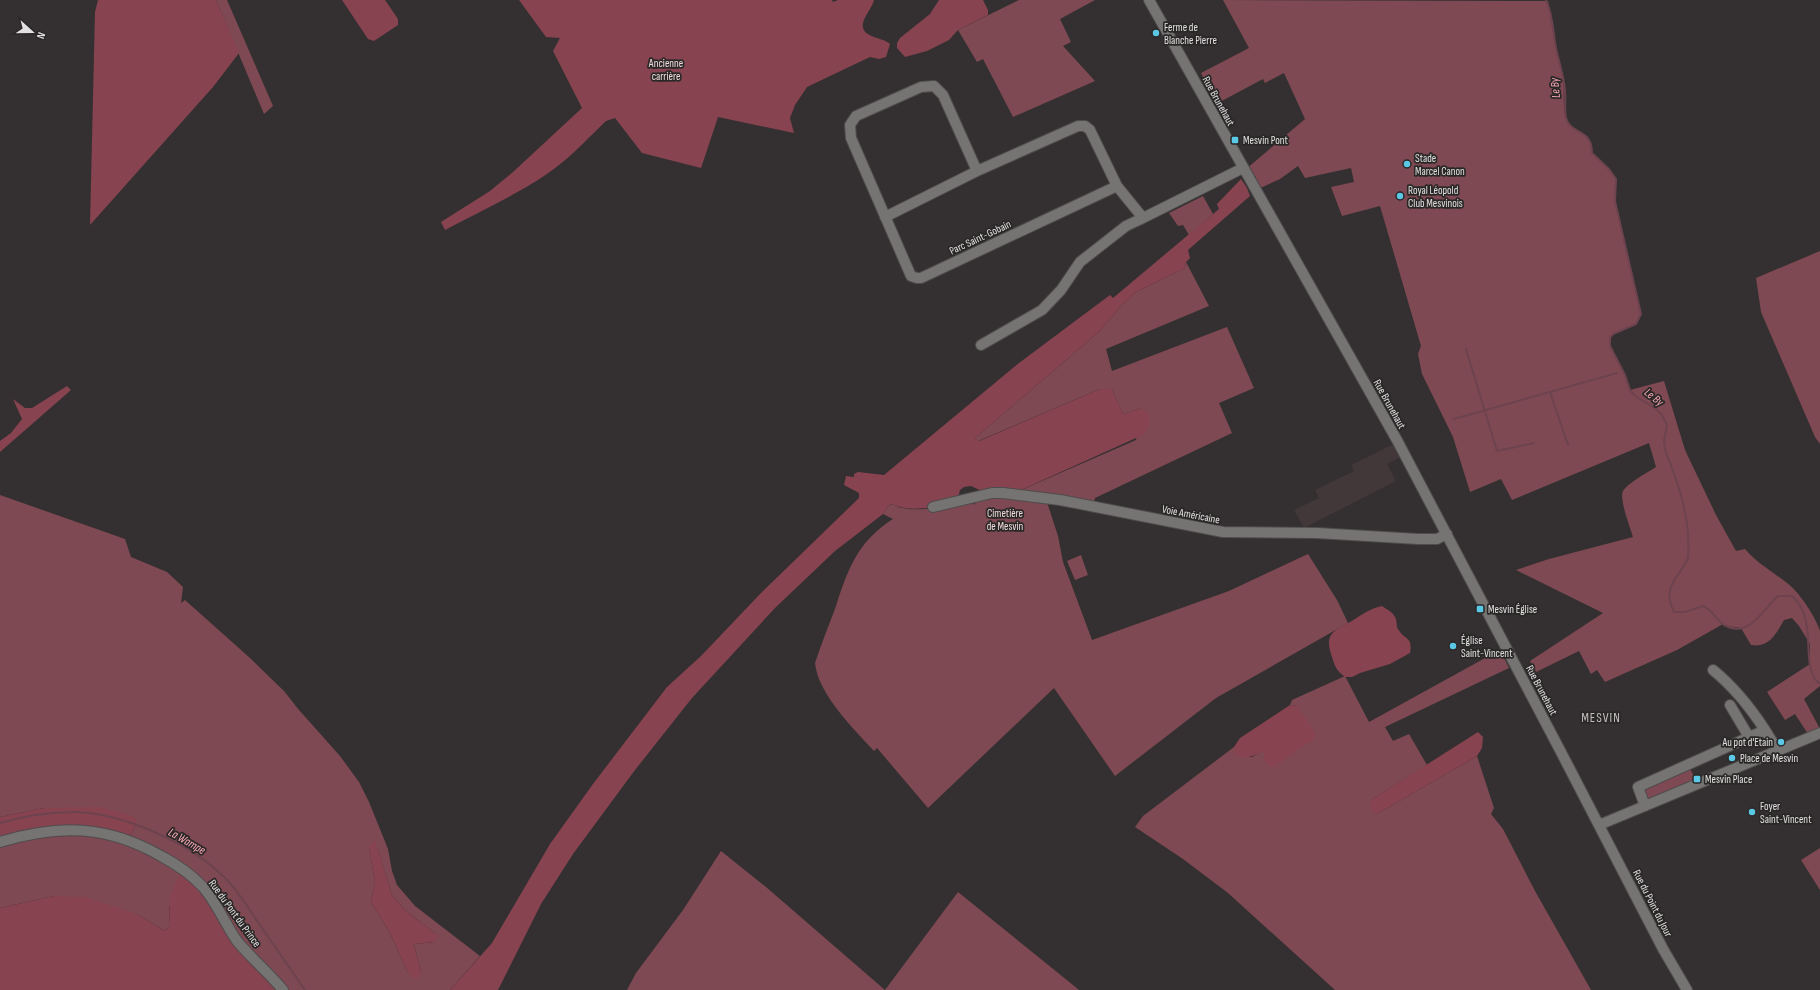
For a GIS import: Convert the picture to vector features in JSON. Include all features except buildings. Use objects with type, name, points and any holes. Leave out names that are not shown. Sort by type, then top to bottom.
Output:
[{"type":"street","name":"Rue Brunehaut","points":[[1149,0],[1352,359],[1447,534],[1599,825]]},
{"type":"street","name":"Parc Saint-Gobain","points":[[977,171],[943,95],[934,86],[921,87],[856,116],[850,125],[849,133],[911,276],[917,278],[921,278],[1117,186]]},
{"type":"street","points":[[885,216],[977,171],[1075,127],[1082,126],[1090,130],[1117,186],[1143,218]]},
{"type":"street","points":[[981,345],[1042,310],[1061,290],[1080,262],[1126,226],[1243,168]]},
{"type":"street","name":"Voie Américaine","points":[[933,507],[992,493],[1003,493],[1060,500],[1223,532],[1317,532],[1418,539],[1437,539],[1447,534]]},
{"type":"street","points":[[1713,670],[1726,680],[1745,701],[1778,751]]},
{"type":"street","points":[[1730,705],[1749,737]]},
{"type":"street","points":[[1645,806],[1638,787],[1765,730]]},
{"type":"street","points":[[1599,825],[1778,751],[1820,732]]},
{"type":"street","name":"Rue du Point du Jour","points":[[1599,825],[1663,949],[1687,990]]},
{"type":"street","name":"Rue du Pont du Prince","points":[[0,842],[50,831],[84,831],[113,835],[128,839],[152,851],[184,871],[203,887],[237,940],[283,990]]},
{"type":"shaded area","points":[[1398,442],[1404,455],[1387,464],[1396,481],[1304,528],[1294,510],[1319,498],[1315,490],[1354,471],[1351,465]]},
{"type":"green space","points":[[98,0],[216,0],[239,53],[213,87],[90,225],[95,12]]},
{"type":"green space","points":[[216,0],[227,0],[273,106],[264,114]]},
{"type":"green space","points":[[342,0],[385,0],[398,19],[398,25],[374,41],[368,39]]},
{"type":"green space","name":"Ancienne carrière","points":[[519,0],[832,0],[833,2],[838,0],[874,0],[864,20],[863,28],[868,34],[890,44],[886,57],[879,59],[870,57],[807,87],[795,105],[790,118],[794,133],[718,117],[701,168],[642,153],[615,118],[606,121],[571,155],[546,174],[504,200],[445,230],[441,222],[490,191],[513,172],[582,108],[553,51],[560,38],[546,37]]},
{"type":"green space","points":[[939,0],[983,0],[988,10],[988,15],[958,30],[949,40],[927,51],[905,57],[897,48],[897,43],[900,38],[930,14]]},
{"type":"green space","points":[[1019,0],[1095,0],[1060,19],[1071,42],[1063,46],[1095,81],[1013,117],[983,59],[977,62],[958,30]]},
{"type":"green space","points":[[1223,0],[1548,1],[1556,49],[1563,76],[1564,108],[1566,119],[1572,127],[1585,135],[1591,145],[1592,153],[1609,169],[1616,179],[1615,201],[1641,314],[1636,324],[1613,334],[1610,338],[1610,346],[1625,375],[1630,390],[1664,381],[1685,450],[1716,515],[1736,551],[1745,549],[1760,563],[1792,587],[1815,619],[1820,631],[1820,686],[1804,699],[1820,729],[1810,737],[1795,714],[1785,720],[1767,692],[1810,664],[1810,644],[1799,626],[1792,618],[1784,620],[1771,639],[1763,644],[1757,645],[1751,645],[1741,628],[1726,626],[1723,624],[1677,650],[1605,682],[1597,670],[1591,674],[1579,651],[1536,672],[1530,661],[1603,613],[1516,570],[1549,559],[1633,537],[1627,520],[1622,495],[1623,491],[1629,485],[1656,467],[1649,443],[1512,500],[1501,479],[1470,492],[1453,437],[1422,374],[1418,354],[1421,346],[1380,206],[1342,216],[1331,187],[1354,182],[1351,168],[1305,178],[1298,166],[1280,179],[1256,190],[1256,177],[1245,170],[1305,119],[1284,73],[1265,83],[1263,79],[1216,104],[1201,73],[1249,48]]},
{"type":"green space","points":[[1241,179],[1250,196],[1188,250],[1190,258],[1186,262],[1185,268],[1136,292],[1121,306],[1100,331],[975,438],[979,441],[1100,389],[1112,389],[1123,414],[1142,408],[1149,415],[1149,424],[1145,434],[1012,494],[984,492],[971,486],[964,487],[960,490],[957,501],[941,505],[916,509],[900,507],[892,504],[888,506],[883,514],[835,551],[775,608],[692,698],[635,770],[573,854],[541,904],[498,990],[450,990],[492,943],[550,844],[593,784],[667,687],[701,656],[761,593],[859,498],[859,493],[844,485],[846,476],[854,477],[854,474],[858,472],[884,475],[1019,363],[1110,295],[1113,298],[1219,209],[1217,204]]},
{"type":"green space","points":[[1203,196],[1213,214],[1189,235],[1183,225],[1178,226],[1169,213]]},
{"type":"green space","points":[[1820,251],[1820,444],[1815,437],[1761,312],[1756,278]]},
{"type":"green space","name":"Cimetière de Mesvin","points":[[1186,262],[1209,306],[1106,349],[1112,371],[1227,327],[1254,388],[1219,403],[1232,433],[1095,498],[1093,507],[1047,502],[1058,536],[1063,562],[1092,640],[1229,591],[1308,554],[1337,600],[1348,623],[1216,698],[1115,776],[1054,688],[928,808],[877,748],[874,751],[847,721],[829,698],[818,675],[815,663],[844,581],[862,547],[871,537],[893,519],[883,514],[888,506],[893,504],[909,509],[920,509],[973,502],[974,505],[977,500],[1012,494],[1136,440],[1142,408],[1123,414],[1112,389],[1100,389],[978,441],[975,438],[1100,331],[1121,306],[1136,292],[1185,268]]},
{"type":"green space","points":[[67,386],[71,390],[0,452],[0,441],[11,433],[22,419],[13,399],[25,408],[32,408]]},
{"type":"green space","points":[[0,495],[125,539],[131,557],[167,572],[183,587],[181,603],[185,600],[250,658],[284,691],[340,756],[359,782],[369,802],[388,849],[392,871],[397,885],[415,906],[480,956],[450,990],[283,990],[260,965],[203,887],[128,839],[136,825],[136,819],[44,808],[0,817]],"holes":[[[377,847],[392,895],[406,911],[436,934],[435,942],[414,944],[421,972],[408,973],[390,933],[371,902],[375,881],[369,848]]]},
{"type":"green space","points":[[1081,555],[1088,575],[1075,580],[1067,561]]},
{"type":"green space","points":[[1382,606],[1394,615],[1398,629],[1409,641],[1411,648],[1410,653],[1390,664],[1352,677],[1345,677],[1338,671],[1334,664],[1330,649],[1330,637],[1342,626],[1368,611]]},
{"type":"green space","points":[[1501,652],[1509,668],[1385,727],[1393,741],[1409,734],[1427,765],[1371,800],[1377,814],[1477,756],[1494,808],[1491,814],[1503,829],[1535,891],[1591,990],[1335,990],[1228,893],[1183,859],[1135,827],[1143,816],[1234,747],[1235,754],[1252,757],[1264,750],[1297,706],[1290,705],[1292,700],[1345,676],[1369,722],[1487,657],[1488,658]]},
{"type":"green space","points":[[1290,705],[1297,706],[1315,733],[1314,739],[1273,767],[1266,763],[1264,759],[1264,751],[1253,756],[1246,757],[1234,754],[1234,747],[1240,738]]},
{"type":"green space","points":[[1478,732],[1483,737],[1482,748],[1477,756],[1377,814],[1373,813],[1370,805],[1371,800]]},
{"type":"green space","points":[[1688,765],[1698,784],[1645,806],[1638,787]]},
{"type":"green space","points":[[100,807],[130,815],[136,819],[136,825],[128,839],[84,831],[0,842],[0,817],[44,808]]},
{"type":"green space","points":[[70,833],[119,838],[183,873],[169,908],[170,926],[165,931],[137,914],[54,896],[0,908],[0,844]]},
{"type":"green space","points":[[375,840],[392,895],[406,911],[438,937],[435,942],[414,944],[421,972],[419,977],[414,979],[408,973],[390,933],[371,902],[375,881],[369,848]]},
{"type":"green space","points":[[1820,848],[1820,890],[1801,860]]},
{"type":"green space","points":[[721,851],[766,887],[885,990],[627,990],[636,973],[683,910]]},
{"type":"green space","points":[[184,871],[229,928],[283,990],[0,990],[0,908],[54,896],[85,897],[137,914],[165,931],[170,926],[169,911],[172,890]]},
{"type":"green space","points":[[958,892],[1073,985],[1079,990],[885,990]]},
{"type":"waterway","name":"Le By","points":[[1546,0],[1564,80],[1566,118],[1572,127],[1589,139],[1592,153],[1609,169],[1616,179],[1615,201],[1641,314],[1636,324],[1613,334],[1610,338],[1610,346],[1625,375],[1630,390],[1635,396],[1655,408],[1662,415],[1667,425],[1664,441],[1665,450],[1675,476],[1686,516],[1688,530],[1688,558],[1670,589],[1670,603],[1674,612],[1685,612],[1703,606],[1710,610],[1720,622],[1735,629],[1742,628],[1756,620],[1778,596],[1792,596],[1800,606],[1805,618],[1810,667],[1814,677],[1820,684]]},
{"type":"waterway","points":[[1466,349],[1497,451],[1534,443]]},
{"type":"waterway","points":[[1454,419],[1617,373]]},
{"type":"waterway","points":[[1550,392],[1568,445]]},
{"type":"waterway","name":"La Wampe","points":[[0,823],[28,816],[66,812],[94,814],[134,824],[174,842],[209,864],[228,881],[243,899],[305,990]]},
{"type":"place","name":"Ferme de Blanche Pierre","points":[[1156,33]]},
{"type":"place","name":"Mesvin Pont","points":[[1235,140]]},
{"type":"place","name":"Stade Marcel Canon","points":[[1407,164]]},
{"type":"place","name":"Royal Léopold Club Mesvinois","points":[[1400,196]]},
{"type":"place","name":"Mesvin Église","points":[[1480,609]]},
{"type":"place","name":"Église Saint-Vincent","points":[[1453,646]]},
{"type":"place","name":"Au pot d'Etain","points":[[1781,742]]},
{"type":"place","name":"Place de Mesvin","points":[[1732,758]]},
{"type":"place","name":"Mesvin Place","points":[[1697,779]]},
{"type":"place","name":"Foyer Saint-Vincent","points":[[1752,812]]},
{"type":"district","name":"MESVIN","points":[[1601,717]]}]
